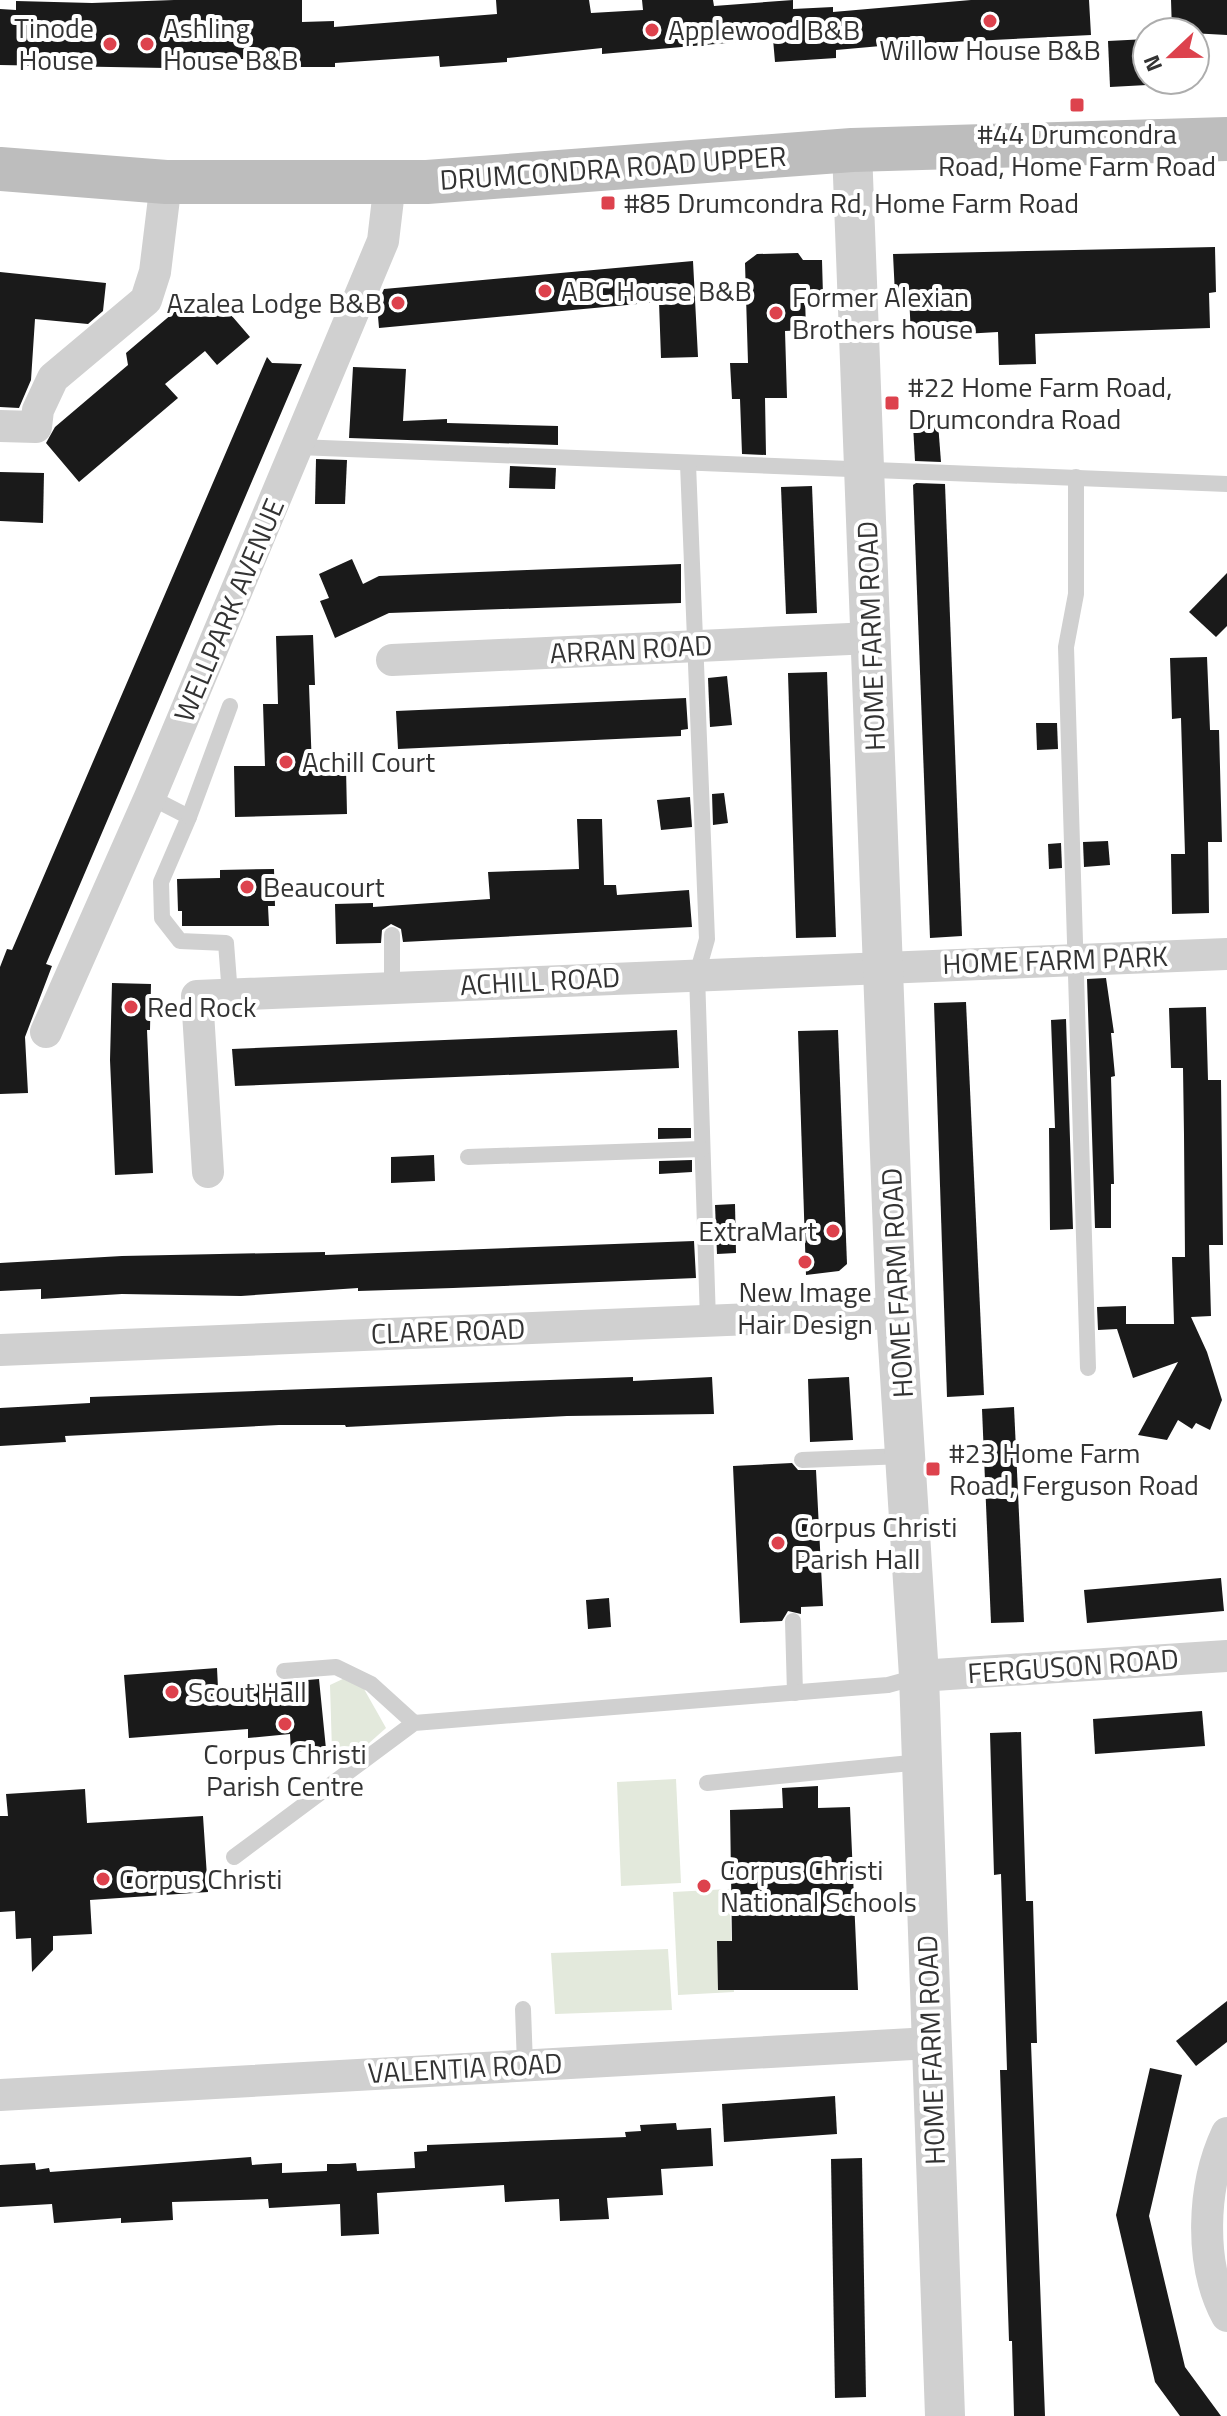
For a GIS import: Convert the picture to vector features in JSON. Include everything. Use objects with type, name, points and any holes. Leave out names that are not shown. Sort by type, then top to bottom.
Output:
[{"type":"main road","name":"DRUMCONDRA ROAD UPPER","points":[[0,169],[166,182],[390,182],[852,150],[1227,139]]},
{"type":"street","name":"HOME FARM ROAD","points":[[852,150],[896,1313],[919,1676],[945,2416]]},
{"type":"street","points":[[0,426],[36,427],[38,410],[53,378],[146,300],[155,272],[166,182]]},
{"type":"street","name":"WELLPARK AVENUE","points":[[46,1032],[150,797],[383,241],[390,182]]},
{"type":"street","name":"ARRAN ROAD","points":[[392,660],[871,638]]},
{"type":"street","name":"HOME FARM PARK","points":[[883,966],[1227,954]]},
{"type":"street","name":"ACHILL ROAD","points":[[208,1172],[197,996],[883,966]]},
{"type":"street","name":"CLARE ROAD","points":[[0,1350],[896,1313]]},
{"type":"street","name":"FERGUSON ROAD","points":[[919,1676],[1227,1656]]},
{"type":"street","name":"VALENTIA ROAD","points":[[0,2095],[930,2043]]},
{"type":"street","points":[[1227,2133],[1212,2180],[1207,2246],[1220,2302],[1227,2316]]},
{"type":"lane","points":[[298,447],[688,464],[864,467],[1227,484]]},
{"type":"lane","points":[[688,464],[707,939],[697,974],[708,1321]]},
{"type":"lane","points":[[1076,477],[1076,594],[1066,647],[1088,1368]]},
{"type":"lane","points":[[230,706],[161,882],[162,918],[180,941],[226,943],[230,995]]},
{"type":"lane","points":[[150,797],[189,817]]},
{"type":"lane","points":[[392,935],[392,988]]},
{"type":"lane","points":[[468,1157],[702,1149]]},
{"type":"lane","points":[[802,1460],[905,1456]]},
{"type":"lane","points":[[793,1621],[795,1693]]},
{"type":"lane","points":[[284,1671],[336,1667],[371,1684],[414,1723]]},
{"type":"lane","points":[[234,1857],[414,1723],[888,1685],[919,1676]]},
{"type":"lane","points":[[707,1783],[921,1762]]},
{"type":"lane","points":[[523,2009],[525,2065]]},
{"type":"shaded area","points":[[347,1677],[364,1689],[386,1728],[368,1744],[332,1751],[330,1685]]},
{"type":"shaded area","points":[[676,1779],[681,1883],[621,1886],[617,1782]]},
{"type":"shaded area","points":[[729,1889],[734,1992],[678,1995],[673,1892]]},
{"type":"shaded area","points":[[668,1949],[672,2010],[555,2014],[551,1953]]},
{"type":"building","points":[[302,0],[302,22],[334,21],[334,27],[497,14],[496,0],[589,0],[591,13],[643,10],[642,0],[713,0],[714,6],[793,0],[793,9],[833,7],[833,12],[971,0],[1089,0],[1091,35],[892,45],[836,50],[836,58],[775,62],[773,39],[602,54],[602,48],[507,58],[507,62],[440,67],[439,56],[335,63],[335,67],[269,67],[269,59],[166,59],[166,68],[0,65],[0,9],[16,10],[16,1],[92,3]]},
{"type":"building","points":[[1171,0],[1227,0],[1227,35],[1211,34],[1211,16],[1172,16]]},
{"type":"building","points":[[1131,40],[1131,86],[1110,87],[1108,41]]},
{"type":"building","points":[[1215,247],[1216,292],[1209,293],[1210,328],[1035,334],[1036,364],[999,365],[998,332],[911,337],[909,294],[895,295],[893,254]]},
{"type":"building","name":"Former Alexian Brothers house","points":[[798,253],[803,260],[822,260],[823,296],[805,297],[806,330],[785,331],[787,398],[765,398],[766,455],[742,454],[740,399],[732,399],[730,363],[748,363],[745,263],[757,254]]},
{"type":"building","points":[[693,261],[698,357],[661,358],[659,302],[379,328],[377,305],[384,289]]},
{"type":"building","points":[[0,272],[106,283],[103,311],[88,324],[35,319],[31,380],[19,408],[0,407]]},
{"type":"building","points":[[213,294],[250,337],[217,365],[205,351],[165,384],[178,398],[79,482],[46,443],[55,427],[128,365],[126,353],[179,308],[190,314]]},
{"type":"building","points":[[267,357],[272,363],[302,364],[46,964],[52,966],[25,1037],[28,1093],[0,1094],[0,967],[7,949],[12,950]]},
{"type":"building","points":[[353,367],[406,369],[403,421],[447,419],[447,423],[558,426],[558,445],[349,438]]},
{"type":"building","points":[[938,423],[941,462],[915,461],[913,425]]},
{"type":"building","points":[[316,459],[347,460],[345,504],[315,504]]},
{"type":"building","points":[[510,466],[556,468],[555,489],[509,488]]},
{"type":"building","points":[[0,472],[44,473],[43,523],[0,521]]},
{"type":"building","points":[[945,484],[962,936],[930,938],[913,485]]},
{"type":"building","points":[[812,486],[817,613],[786,614],[781,487]]},
{"type":"building","points":[[352,559],[363,584],[379,576],[681,564],[681,603],[389,613],[335,638],[320,601],[329,598],[319,574]]},
{"type":"building","points":[[1227,573],[1227,626],[1216,637],[1189,612]]},
{"type":"building","name":"Achill Court","points":[[313,635],[315,685],[309,685],[312,769],[346,768],[347,814],[235,817],[234,766],[265,766],[263,704],[278,704],[276,636]]},
{"type":"building","points":[[1207,657],[1210,730],[1219,730],[1222,842],[1208,842],[1209,913],[1172,914],[1171,854],[1185,854],[1181,718],[1172,719],[1170,658]]},
{"type":"building","points":[[827,672],[836,937],[796,938],[788,673]]},
{"type":"building","points":[[727,676],[732,725],[710,727],[708,678]]},
{"type":"building","points":[[686,698],[688,729],[681,730],[681,736],[398,749],[396,711]]},
{"type":"building","points":[[1036,723],[1057,723],[1058,749],[1037,750]]},
{"type":"building","points":[[724,793],[728,823],[713,825],[712,794]]},
{"type":"building","points":[[690,797],[692,827],[661,830],[657,800]]},
{"type":"building","points":[[577,819],[602,819],[604,885],[616,885],[617,895],[689,890],[692,927],[403,942],[401,929],[391,924],[382,930],[381,943],[336,944],[335,904],[373,903],[373,907],[490,899],[488,872],[579,869]]},
{"type":"building","points":[[1108,841],[1110,865],[1084,867],[1083,842]]},
{"type":"building","points":[[1061,843],[1062,868],[1049,869],[1048,844]]},
{"type":"building","name":"Beaucourt","points":[[274,869],[275,906],[268,906],[269,926],[182,926],[177,879],[220,878],[220,870]]},
{"type":"building","points":[[1106,978],[1114,1033],[1111,1033],[1115,1076],[1111,1077],[1114,1184],[1111,1184],[1111,1228],[1095,1228],[1087,979]]},
{"type":"building","points":[[112,983],[151,984],[150,1030],[147,1030],[153,1173],[115,1175],[110,1060]]},
{"type":"building","points":[[966,1002],[984,1395],[947,1397],[934,1003]]},
{"type":"building","points":[[1206,1007],[1208,1080],[1221,1080],[1223,1245],[1209,1245],[1211,1316],[1191,1317],[1207,1352],[1222,1400],[1210,1430],[1196,1423],[1192,1429],[1178,1420],[1167,1440],[1138,1435],[1178,1362],[1133,1378],[1117,1329],[1098,1330],[1097,1307],[1126,1306],[1126,1324],[1174,1324],[1172,1257],[1185,1257],[1183,1068],[1171,1068],[1169,1008]]},
{"type":"building","points":[[1066,1019],[1073,1229],[1050,1230],[1049,1128],[1055,1128],[1051,1020]]},
{"type":"building","points":[[677,1030],[679,1068],[235,1086],[232,1049]]},
{"type":"building","points":[[838,1030],[847,1264],[839,1271],[806,1275],[798,1031]]},
{"type":"building","points":[[658,1128],[691,1128],[691,1138],[658,1139]]},
{"type":"building","points":[[434,1155],[435,1181],[391,1183],[391,1157]]},
{"type":"building","points":[[692,1160],[692,1172],[659,1174],[659,1161]]},
{"type":"building","points":[[735,1204],[736,1253],[717,1254],[715,1205]]},
{"type":"building","points":[[694,1241],[696,1278],[358,1291],[358,1288],[241,1296],[122,1294],[41,1299],[41,1289],[0,1291],[0,1263],[122,1256],[325,1252],[325,1255]]},
{"type":"building","points":[[633,1377],[633,1381],[712,1377],[714,1414],[567,1416],[346,1427],[279,1425],[65,1436],[66,1442],[0,1446],[0,1408],[90,1403],[90,1397]]},
{"type":"building","points":[[849,1377],[853,1440],[810,1442],[808,1379]]},
{"type":"building","points":[[1014,1407],[1024,1622],[991,1623],[982,1409]]},
{"type":"building","name":"Corpus Christi Parish Hall","points":[[792,1463],[798,1470],[816,1470],[823,1606],[801,1607],[801,1614],[788,1611],[782,1621],[740,1623],[733,1466]]},
{"type":"building","points":[[1221,1578],[1224,1611],[1087,1623],[1084,1590]]},
{"type":"building","points":[[609,1598],[611,1627],[588,1629],[586,1600]]},
{"type":"building","points":[[217,1668],[218,1688],[319,1679],[326,1749],[291,1752],[290,1734],[248,1738],[248,1729],[129,1738],[124,1675]]},
{"type":"building","points":[[1202,1711],[1205,1746],[1095,1754],[1093,1719]]},
{"type":"building","points":[[1021,1732],[1026,1901],[1033,1901],[1037,2043],[1031,2043],[1045,2416],[1014,2416],[1012,2341],[1009,2341],[1000,2070],[1007,2070],[1001,1874],[994,1875],[990,1733]]},
{"type":"building","points":[[818,1786],[818,1808],[850,1807],[858,1990],[718,1990],[717,1941],[732,1941],[730,1810],[783,1808],[782,1788]]},
{"type":"building","name":"Corpus Christi","points":[[85,1789],[87,1823],[203,1816],[208,1892],[90,1900],[92,1934],[53,1936],[53,1950],[32,1972],[31,1938],[16,1939],[15,1911],[0,1912],[0,1816],[8,1816],[6,1794]]},
{"type":"building","points":[[1227,2001],[1227,2042],[1196,2066],[1176,2041]]},
{"type":"building","points":[[1150,2068],[1182,2075],[1149,2216],[1185,2367],[1221,2416],[1180,2416],[1155,2382],[1116,2215]]},
{"type":"building","points":[[835,2096],[837,2134],[724,2142],[722,2104]]},
{"type":"building","points":[[676,2123],[677,2130],[711,2128],[713,2166],[661,2169],[663,2195],[607,2198],[609,2219],[560,2221],[559,2199],[505,2202],[504,2185],[377,2193],[379,2234],[341,2236],[340,2204],[269,2208],[268,2199],[172,2202],[173,2220],[121,2223],[121,2218],[54,2223],[52,2204],[0,2207],[0,2165],[35,2163],[36,2170],[49,2168],[50,2172],[251,2157],[252,2165],[282,2163],[282,2173],[327,2171],[327,2164],[356,2163],[357,2171],[415,2168],[414,2152],[427,2151],[427,2145],[626,2137],[625,2132],[641,2131],[640,2125]]},
{"type":"building","points":[[862,2158],[866,2397],[835,2398],[831,2159]]},
{"type":"place","name":"Willow House B&B","points":[[990,21]]},
{"type":"place","name":"Applewood B&B","points":[[652,30]]},
{"type":"place","name":"Tinode House","points":[[110,44]]},
{"type":"place","name":"Ashling House B&B","points":[[147,44]]},
{"type":"place","name":"#44 Drumcondra Road, Home Farm Road","points":[[1077,105]]},
{"type":"place","name":"#85 Drumcondra Rd, Home Farm Road","points":[[608,203]]},
{"type":"place","name":"ABC House B&B","points":[[545,291]]},
{"type":"place","name":"Azalea Lodge B&B","points":[[398,303]]},
{"type":"place","name":"Former Alexian Brothers house","points":[[776,313]]},
{"type":"place","name":"#22 Home Farm Road, Drumcondra Road","points":[[892,403]]},
{"type":"place","name":"Achill Court","points":[[286,762]]},
{"type":"place","name":"Beaucourt","points":[[247,887]]},
{"type":"place","name":"Red Rock","points":[[131,1007]]},
{"type":"place","name":"ExtraMart","points":[[833,1231]]},
{"type":"place","name":"New Image Hair Design","points":[[805,1262]]},
{"type":"place","name":"#23 Home Farm Road, Ferguson Road","points":[[933,1469]]},
{"type":"place","name":"Corpus Christi Parish Hall","points":[[778,1543]]},
{"type":"place","name":"Scout Hall","points":[[172,1692]]},
{"type":"place","name":"Corpus Christi Parish Centre","points":[[285,1724]]},
{"type":"place","name":"Corpus Christi","points":[[103,1879]]},
{"type":"place","name":"Corpus Christi National Schools","points":[[704,1886]]}]
